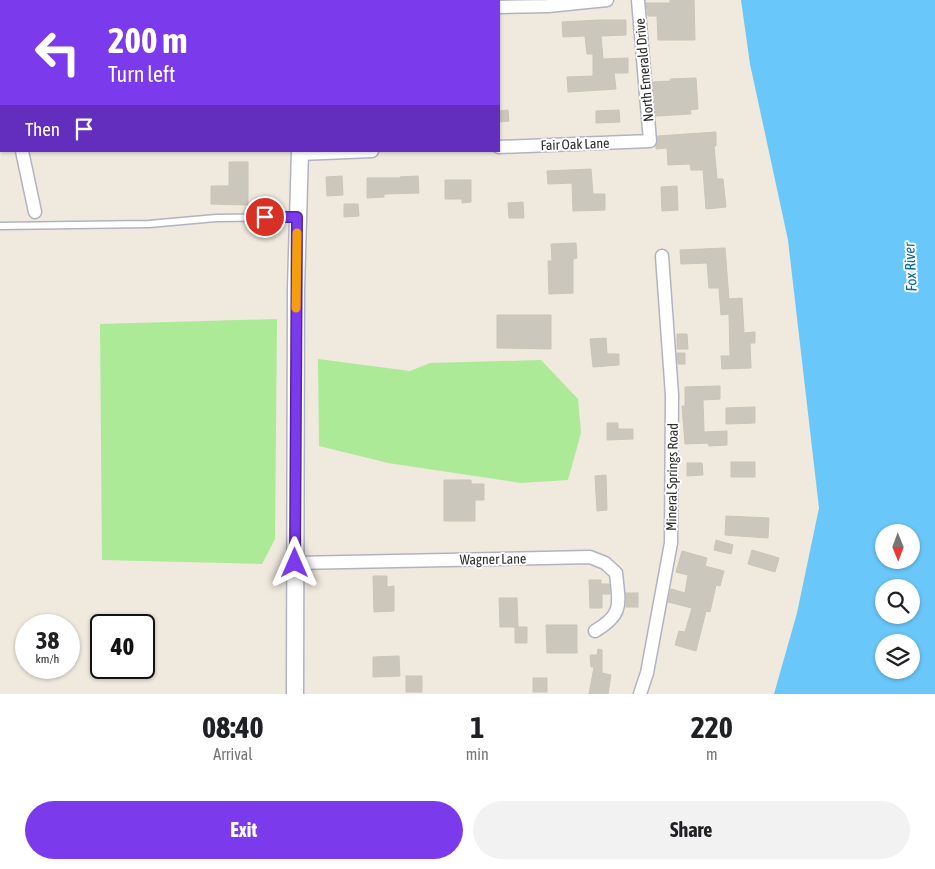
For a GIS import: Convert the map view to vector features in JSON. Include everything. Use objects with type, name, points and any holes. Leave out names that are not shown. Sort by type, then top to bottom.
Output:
[{"type":"street","points":[[500,7],[548,6],[607,0]]},
{"type":"street","name":"North Emerald Drive","points":[[638,0],[650,141]]},
{"type":"street","name":"Fair Oak Lane","points":[[500,146],[650,141]]},
{"type":"street","points":[[22,152],[35,212]]},
{"type":"street","points":[[295,694],[297,217],[300,153],[336,152]]},
{"type":"street","name":"Mineral Springs Road","points":[[640,694],[647,672],[671,543],[672,396],[662,256]]},
{"type":"street","name":"Wagner Lane","points":[[295,563],[590,556],[605,563],[616,573],[618,598],[617,613],[606,625],[595,631]]},
{"type":"lane","points":[[0,226],[149,224],[216,218],[297,217]]},
{"type":"green space","points":[[277,319],[275,539],[262,564],[102,560],[100,324]]},
{"type":"green space","points":[[318,359],[410,371],[430,363],[541,360],[578,399],[581,433],[568,480],[521,483],[388,463],[319,446]]},
{"type":"water","name":"Fox River","points":[[741,0],[935,0],[935,694],[774,694],[797,613],[819,508],[788,240],[750,64]]},
{"type":"building","points":[[670,0],[694,0],[695,40],[658,40],[657,16],[648,16],[646,3],[670,3]]},
{"type":"building","points":[[626,20],[626,35],[601,36],[603,59],[628,58],[628,73],[614,73],[616,89],[568,92],[567,77],[593,76],[593,54],[587,54],[585,36],[563,37],[562,22]]},
{"type":"building","points":[[696,78],[698,109],[690,110],[691,114],[656,116],[653,82]]},
{"type":"building","points":[[508,110],[509,121],[500,122],[500,111]]},
{"type":"building","points":[[619,110],[620,122],[596,123],[596,111]]},
{"type":"building","points":[[716,132],[716,146],[714,146],[717,179],[723,179],[726,207],[706,209],[703,170],[691,170],[690,164],[668,165],[667,148],[656,149],[656,146],[658,136]]},
{"type":"building","points":[[229,162],[248,162],[248,205],[211,204],[211,186],[229,186]]},
{"type":"building","points":[[591,169],[593,194],[605,194],[605,210],[573,211],[572,183],[548,184],[547,171]]},
{"type":"building","points":[[342,176],[343,195],[327,196],[326,177]]},
{"type":"building","points":[[418,176],[419,193],[384,194],[384,197],[367,198],[367,178]]},
{"type":"building","points":[[445,180],[471,180],[471,202],[462,203],[462,199],[445,199]]},
{"type":"building","points":[[677,186],[678,210],[662,211],[661,187]]},
{"type":"building","points":[[523,202],[524,218],[509,218],[508,203]]},
{"type":"building","points":[[344,204],[358,204],[359,216],[344,217]]},
{"type":"building","points":[[576,243],[577,258],[573,259],[573,293],[549,294],[548,261],[552,261],[551,244]]},
{"type":"building","points":[[725,248],[729,299],[742,298],[744,333],[755,332],[755,343],[750,343],[751,368],[722,369],[721,356],[730,356],[729,314],[721,315],[719,288],[709,288],[707,263],[681,264],[680,250]]},
{"type":"building","points":[[497,315],[551,315],[551,349],[497,348]]},
{"type":"building","points":[[677,334],[687,334],[688,349],[677,349]]},
{"type":"building","points":[[606,338],[607,354],[619,354],[619,365],[593,367],[590,339]]},
{"type":"building","points":[[677,353],[685,353],[685,364],[678,364]]},
{"type":"building","points":[[720,386],[720,399],[703,400],[704,432],[727,431],[727,445],[709,446],[708,443],[685,444],[682,406],[685,406],[685,387]]},
{"type":"building","points":[[755,407],[755,423],[726,424],[726,408]]},
{"type":"building","points":[[607,423],[618,423],[618,429],[633,429],[633,439],[607,440]]},
{"type":"building","points":[[731,462],[755,462],[755,477],[731,477]]},
{"type":"building","points":[[687,463],[702,463],[703,475],[687,476]]},
{"type":"building","points":[[606,475],[607,510],[597,511],[595,476]]},
{"type":"building","points":[[444,480],[471,480],[471,484],[484,484],[484,500],[475,500],[475,521],[444,521]]},
{"type":"building","points":[[726,516],[769,518],[768,538],[725,535]]},
{"type":"building","points":[[716,540],[733,545],[731,554],[714,550]]},
{"type":"building","points":[[752,550],[779,558],[775,572],[748,564]]},
{"type":"building","points":[[682,551],[707,558],[705,566],[724,571],[720,586],[716,585],[710,612],[706,611],[696,651],[675,645],[679,631],[685,632],[692,608],[668,602],[671,589],[685,593],[688,575],[676,572]]},
{"type":"building","points":[[373,576],[387,576],[387,587],[394,586],[394,611],[374,612]]},
{"type":"building","points":[[589,580],[601,580],[601,584],[609,584],[610,594],[602,594],[602,608],[590,608]]},
{"type":"building","points":[[626,593],[638,593],[638,607],[626,607]]},
{"type":"building","points":[[499,598],[517,598],[518,627],[527,627],[527,643],[515,643],[515,627],[500,627]]},
{"type":"building","points":[[546,625],[577,625],[577,653],[547,653]]},
{"type":"building","points":[[598,649],[602,650],[602,673],[611,675],[608,694],[589,694],[594,667],[591,667],[590,655],[597,655]]},
{"type":"building","points":[[399,656],[400,676],[373,677],[373,657]]},
{"type":"building","points":[[406,676],[422,676],[422,692],[406,692]]},
{"type":"building","points":[[533,678],[547,678],[547,692],[533,692]]},
{"type":"slow traffic","points":[[296,308],[297,233]]},
{"type":"route","points":[[265,217],[297,217],[295,563]]}]
